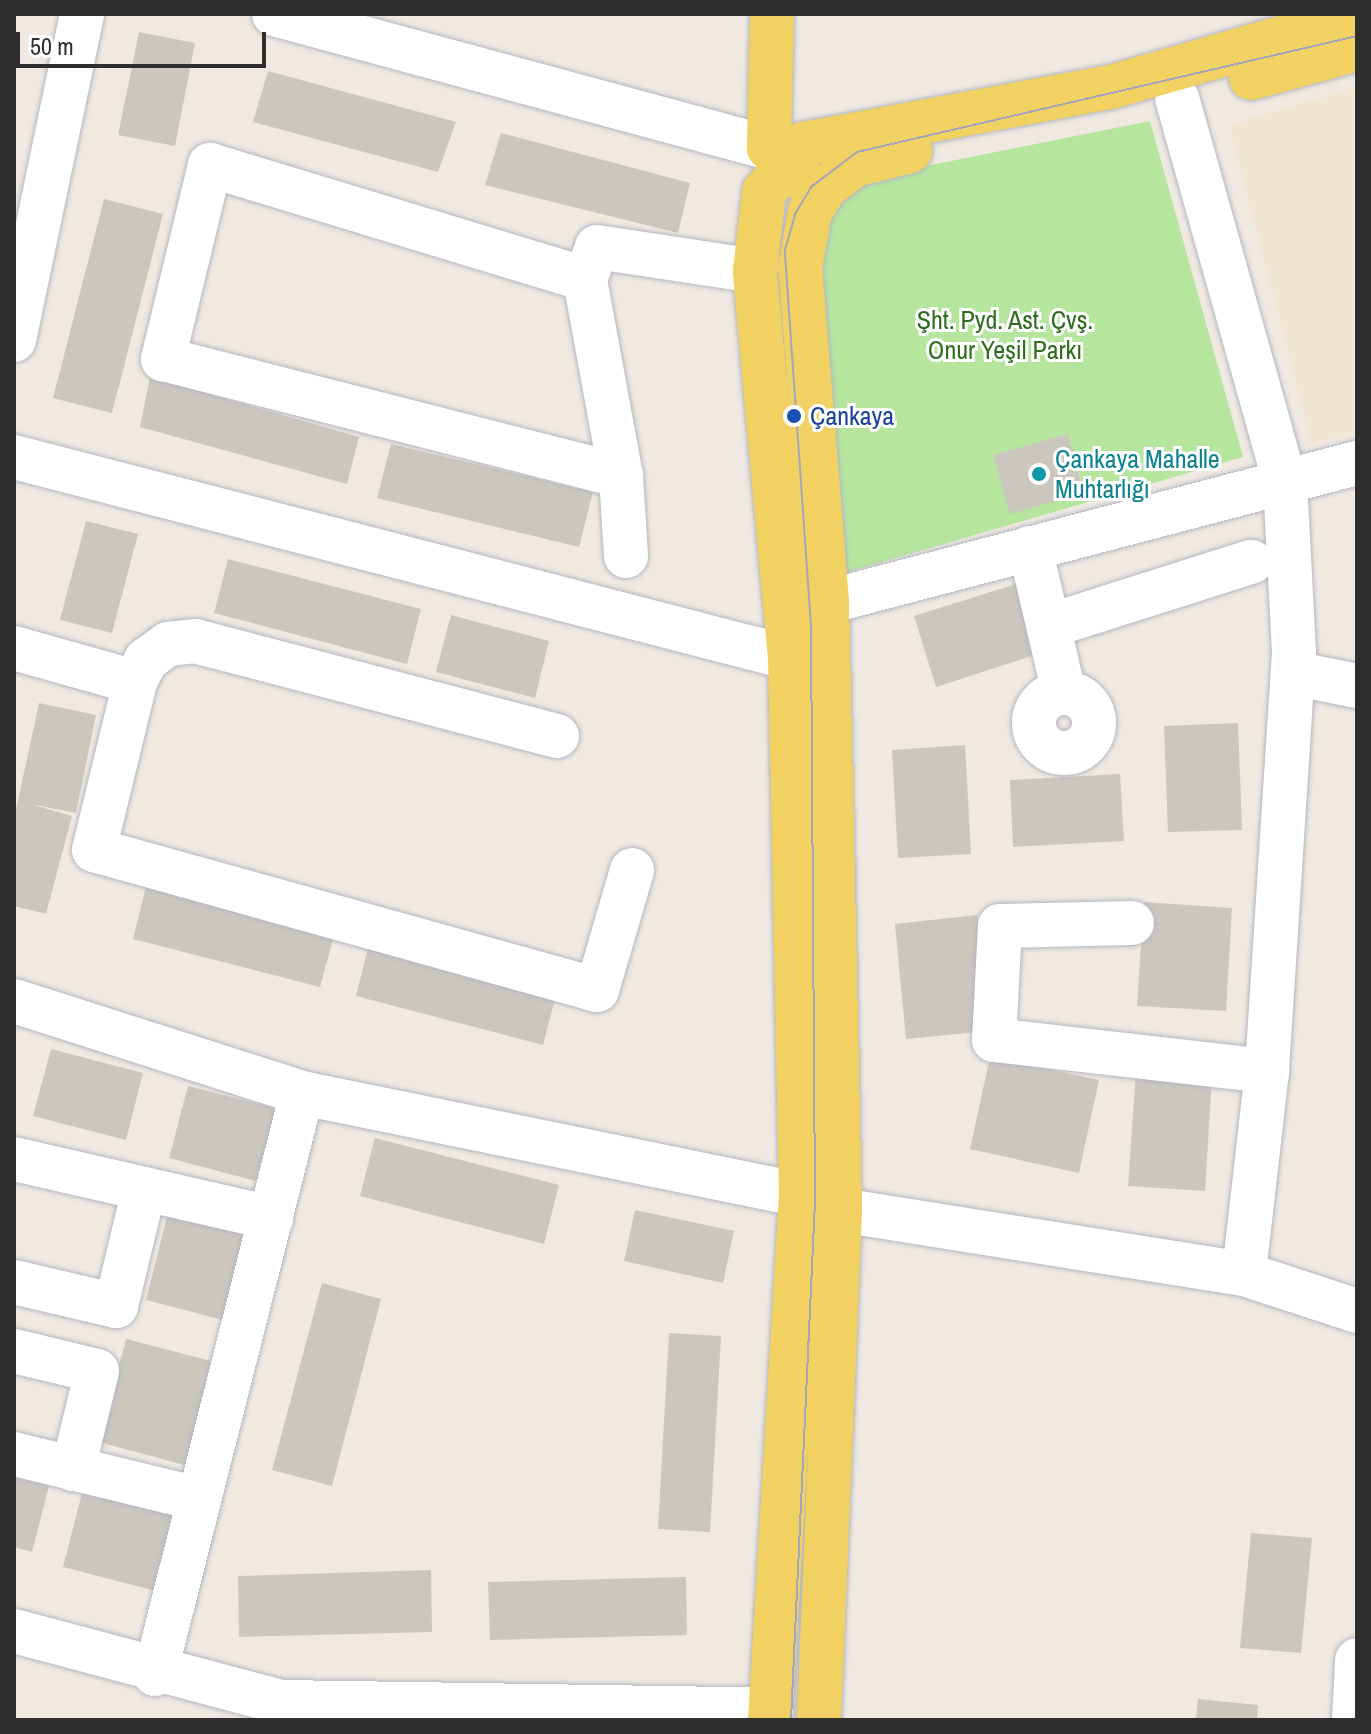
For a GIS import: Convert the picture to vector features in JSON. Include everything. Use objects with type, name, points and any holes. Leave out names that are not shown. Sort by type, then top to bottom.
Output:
[{"type":"main road","points":[[771,1715],[820,1203],[790,658],[755,271],[764,192],[776,158],[772,14]]},
{"type":"main road","points":[[776,158],[803,144],[1111,87],[1357,16]]},
{"type":"main road","points":[[819,1720],[820,1203],[827,602],[800,268],[810,212],[825,188],[854,165],[919,149],[1177,98],[1357,49]]},
{"type":"main road","points":[[776,158],[825,188]]},
{"type":"street","points":[[14,340],[24,244],[82,14]]},
{"type":"street","points":[[274,14],[776,158]]},
{"type":"street","points":[[1177,98],[1285,481],[1293,673],[1267,1071],[1244,1274]]},
{"type":"street","points":[[585,279],[210,165],[163,359],[621,476]]},
{"type":"street","points":[[626,556],[621,476],[585,279],[597,247],[755,271]]},
{"type":"street","points":[[14,457],[790,658],[827,602],[1357,463]]},
{"type":"street","points":[[1030,548],[1052,625],[1064,693]]},
{"type":"street","points":[[1052,625],[1251,562]]},
{"type":"street","points":[[557,736],[196,641],[155,651],[135,682],[94,850],[597,990],[632,870]]},
{"type":"street","points":[[14,648],[135,682]]},
{"type":"street","points":[[1293,673],[1357,686]]},
{"type":"street","points":[[1132,923],[1000,926],[994,1040],[1267,1071]]},
{"type":"street","points":[[14,1001],[302,1093],[820,1203],[1244,1274],[1357,1311]]},
{"type":"street","points":[[155,1674],[302,1093]]},
{"type":"street","points":[[14,1159],[271,1218]]},
{"type":"street","points":[[14,1282],[116,1306],[144,1189]]},
{"type":"street","points":[[14,1351],[97,1371],[73,1469]]},
{"type":"street","points":[[14,1454],[199,1499]]},
{"type":"street","points":[[14,1631],[281,1711],[771,1715]]},
{"type":"street","points":[[1354,1720],[1357,1660]]},
{"type":"shaded area","points":[[1357,87],[1357,432],[1312,444],[1229,125]]},
{"type":"green space","name":"Şht. Pyd. Ast. Çvş. Onur Yeşil Parkı","points":[[1150,121],[1243,457],[837,575],[814,264],[821,229],[857,180]]},
{"type":"building","points":[[139,32],[195,43],[175,146],[118,135]]},
{"type":"building","points":[[268,71],[456,122],[438,172],[253,122]]},
{"type":"building","points":[[501,133],[690,183],[678,233],[485,185]]},
{"type":"building","points":[[104,199],[163,214],[112,413],[53,398]]},
{"type":"building","points":[[150,377],[359,437],[347,484],[140,427]]},
{"type":"building","name":"Çankaya Mahalle Muhtarlığı","points":[[1068,434],[1084,493],[1010,514],[993,455]]},
{"type":"building","points":[[391,444],[593,492],[579,547],[377,498]]},
{"type":"building","points":[[86,521],[138,534],[112,633],[60,620]]},
{"type":"building","points":[[228,559],[421,609],[407,664],[214,613]]},
{"type":"building","points":[[1016,584],[1038,654],[936,687],[914,616]]},
{"type":"building","points":[[451,615],[549,641],[535,698],[436,672]]},
{"type":"building","points":[[39,703],[96,715],[76,813],[30,804],[72,816],[46,914],[14,906],[14,819]]},
{"type":"building","points":[[1238,723],[1242,830],[1168,832],[1164,726]]},
{"type":"building","points":[[965,745],[971,854],[898,858],[892,750]]},
{"type":"building","points":[[1120,774],[1124,841],[1013,847],[1010,780]]},
{"type":"building","points":[[147,882],[335,932],[320,987],[133,939]]},
{"type":"building","points":[[1144,902],[1232,908],[1226,1011],[1137,1006]]},
{"type":"building","points":[[977,915],[988,1031],[906,1039],[895,924]]},
{"type":"building","points":[[370,940],[558,988],[543,1045],[356,996]]},
{"type":"building","points":[[51,1049],[143,1073],[126,1140],[33,1116]]},
{"type":"building","points":[[990,1057],[1099,1080],[1079,1173],[970,1149]]},
{"type":"building","points":[[1136,1072],[1212,1077],[1205,1191],[1128,1186]]},
{"type":"building","points":[[188,1086],[283,1110],[264,1183],[169,1158]]},
{"type":"building","points":[[375,1138],[559,1185],[544,1244],[360,1196]]},
{"type":"building","points":[[170,1205],[248,1225],[223,1320],[146,1300]]},
{"type":"building","points":[[635,1210],[734,1231],[723,1283],[624,1261]]},
{"type":"building","points":[[322,1283],[381,1299],[332,1486],[272,1470]]},
{"type":"building","points":[[669,1333],[721,1336],[710,1532],[658,1529]]},
{"type":"building","points":[[126,1339],[215,1362],[188,1466],[99,1442]]},
{"type":"building","points":[[14,1461],[53,1471],[32,1552],[14,1547]]},
{"type":"building","points":[[86,1478],[183,1504],[160,1592],[63,1567]]},
{"type":"building","points":[[1251,1533],[1312,1538],[1301,1653],[1240,1648]]},
{"type":"building","points":[[431,1570],[432,1632],[239,1637],[238,1576]]},
{"type":"building","points":[[686,1577],[687,1635],[490,1640],[488,1582]]},
{"type":"building","points":[[1198,1699],[1258,1705],[1257,1720],[1196,1720]]},
{"type":"tram line","points":[[791,1720],[815,1202],[811,626],[785,250],[795,214],[811,187],[857,152],[1357,36]]},
{"type":"place","name":"Çankaya","points":[[794,416]]},
{"type":"place","name":"Çankaya Mahalle Muhtarlığı","points":[[1039,474]]}]
